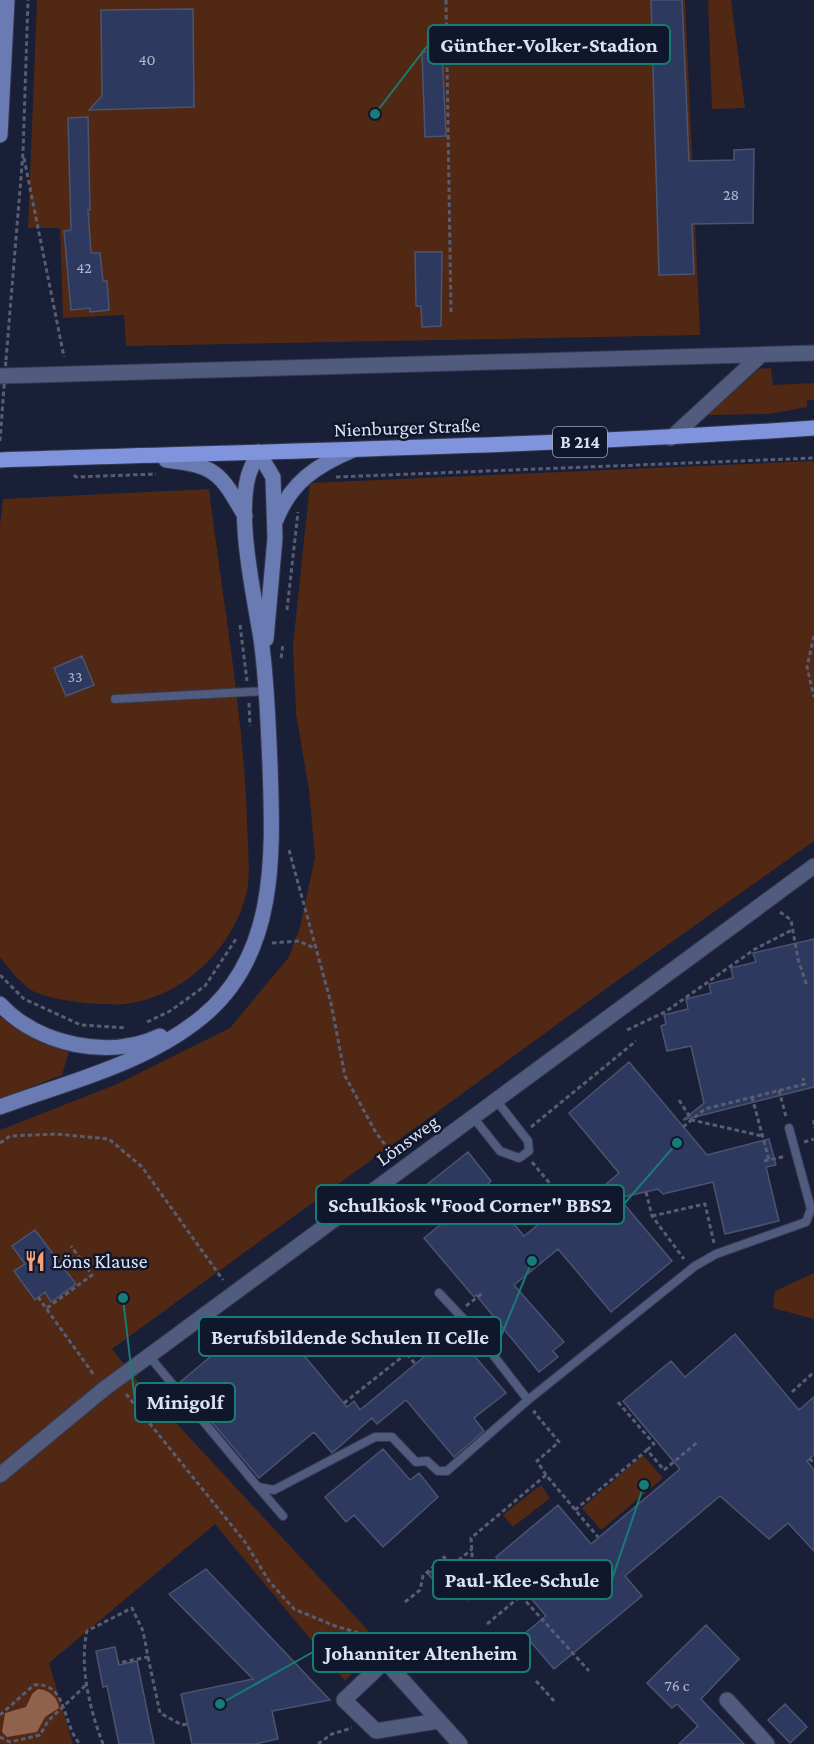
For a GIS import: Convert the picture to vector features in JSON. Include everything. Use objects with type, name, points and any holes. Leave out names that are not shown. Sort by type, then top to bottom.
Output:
[{"type":"main road","points":[[0,135],[7,0]]},
{"type":"main road","name":"Nienburger Straße","points":[[0,460],[671,438],[814,428]]},
{"type":"main road","points":[[275,523],[289,494],[302,478],[330,460],[356,449]]},
{"type":"main road","points":[[0,1107],[106,1070],[154,1049],[201,1018],[220,1001],[241,974],[255,945],[265,907],[273,833],[267,691],[245,516],[248,478],[258,452]]},
{"type":"main road","points":[[258,452],[273,477],[275,523],[264,661]]},
{"type":"main road","points":[[132,455],[194,463],[206,467],[223,479],[245,516]]},
{"type":"main road","points":[[0,1004],[32,1028],[54,1038],[104,1047],[129,1046],[155,1039],[201,1018]]},
{"type":"street","points":[[0,376],[814,353]]},
{"type":"street","points":[[671,438],[761,355]]},
{"type":"street","name":"Lönsweg","points":[[0,1475],[110,1385],[814,866]]},
{"type":"street","points":[[438,1721],[376,1731],[344,1700],[385,1661],[460,1744]]},
{"type":"street","points":[[727,1700],[767,1744]]},
{"type":"lane","points":[[115,699],[267,691]]},
{"type":"lane","points":[[473,1117],[500,1151],[519,1158],[529,1151],[528,1141],[496,1100]]},
{"type":"lane","points":[[258,1487],[274,1490],[375,1437],[392,1437],[416,1462],[427,1461],[438,1471],[447,1471],[528,1400],[691,1269],[716,1254],[806,1222],[810,1209],[789,1128]]},
{"type":"lane","points":[[439,1293],[458,1313],[528,1400]]},
{"type":"lane","points":[[149,1356],[284,1516]]},
{"type":"path","points":[[0,441],[23,153],[28,0]]},
{"type":"path","points":[[446,0],[451,314]]},
{"type":"path","points":[[23,153],[67,374]]},
{"type":"path","points":[[286,613],[302,478],[814,458]]},
{"type":"path","points":[[240,623],[251,737]]},
{"type":"path","points":[[281,658],[284,636]]},
{"type":"path","points":[[814,636],[807,667],[814,697]]},
{"type":"path","points":[[288,839],[314,948],[331,1003],[345,1076],[375,1131],[403,1169]]},
{"type":"path","points":[[288,862],[289,850]]},
{"type":"path","points":[[770,898],[791,920],[807,986]]},
{"type":"path","points":[[627,1030],[665,1012],[755,949],[792,930]]},
{"type":"path","points":[[275,934],[272,944],[299,941],[314,948]]},
{"type":"path","points":[[142,1024],[170,1011],[205,986],[237,938]]},
{"type":"path","points":[[0,975],[24,999],[81,1025],[133,1028]]},
{"type":"path","points":[[523,1134],[636,1041]]},
{"type":"path","points":[[683,1127],[705,1109],[805,1084],[803,1078]]},
{"type":"path","points":[[779,1090],[789,1128]]},
{"type":"path","points":[[752,1097],[766,1161],[796,1154]]},
{"type":"path","points":[[679,1100],[692,1120],[762,1136]]},
{"type":"path","points":[[814,1120],[814,1128]]},
{"type":"path","points":[[0,1143],[10,1136],[56,1134],[109,1139],[142,1167],[233,1294]]},
{"type":"path","points":[[525,1153],[566,1203]]},
{"type":"path","points":[[646,1192],[652,1216],[691,1269]]},
{"type":"path","points":[[652,1216],[705,1204],[716,1254]]},
{"type":"path","points":[[47,1308],[92,1275],[71,1246]]},
{"type":"path","points":[[344,1403],[484,1292]]},
{"type":"path","points":[[38,1297],[245,1542],[269,1581],[294,1609],[362,1634],[385,1661]]},
{"type":"path","points":[[407,1354],[416,1365]]},
{"type":"path","points":[[792,1392],[814,1372]]},
{"type":"path","points":[[575,1510],[654,1444],[618,1402]]},
{"type":"path","points":[[543,1406],[534,1412],[560,1442],[537,1461],[598,1537]]},
{"type":"path","points":[[647,1450],[664,1470],[699,1441]]},
{"type":"path","points":[[809,1460],[814,1462]]},
{"type":"path","points":[[466,1600],[474,1585],[471,1538],[546,1475]]},
{"type":"path","points":[[405,1602],[420,1590],[423,1576],[444,1557],[452,1566],[472,1549]]},
{"type":"path","points":[[487,1624],[529,1589]]},
{"type":"path","points":[[521,1596],[589,1671]]},
{"type":"path","points":[[104,1744],[87,1684],[83,1647],[87,1631],[132,1608],[143,1631],[160,1713],[182,1725],[187,1724]]},
{"type":"path","points":[[118,1663],[148,1657]]},
{"type":"path","points":[[536,1681],[555,1702]]},
{"type":"path","points":[[0,1737],[10,1742],[40,1735],[48,1720],[87,1684]]},
{"type":"path","points":[[0,1715],[34,1685],[54,1689],[63,1706],[71,1735],[80,1744]]},
{"type":"path","points":[[318,1744],[332,1734],[368,1724]]},
{"type":"shaded area","points":[[37,0],[685,0],[700,335],[126,346],[124,315],[63,318],[60,228],[28,228]]},
{"type":"shaded area","points":[[708,0],[731,0],[745,108],[712,109]]},
{"type":"shaded area","points":[[771,368],[773,385],[814,383],[814,400],[807,400],[807,407],[769,414],[707,415],[759,369]]},
{"type":"shaded area","points":[[814,461],[814,841],[611,985],[112,1349],[140,1384],[377,1640],[372,1652],[345,1681],[215,1524],[49,1663],[73,1744],[0,1744],[0,1130],[115,1085],[230,1028],[289,957],[300,927],[315,857],[309,790],[296,713],[293,646],[310,483]]},
{"type":"shaded area","points":[[209,489],[237,695],[245,778],[249,873],[247,891],[240,912],[231,932],[203,967],[166,992],[146,1000],[124,1004],[76,1002],[39,994],[22,983],[0,957],[0,525],[3,499]]},
{"type":"shaded area","points":[[0,1017],[40,1042],[69,1051],[62,1075],[0,1099]]},
{"type":"shaded area","points":[[814,1273],[814,1319],[773,1308],[775,1291]]},
{"type":"shaded area","points":[[643,1455],[663,1478],[601,1530],[582,1508]]},
{"type":"shaded area","points":[[541,1485],[550,1498],[513,1527],[503,1515]]},
{"type":"shaded area","points":[[38,1689],[52,1694],[59,1708],[45,1717],[37,1732],[7,1737],[2,1732],[5,1713],[26,1707],[32,1694]]},
{"type":"building","points":[[651,0],[682,0],[689,161],[734,160],[734,150],[754,149],[753,223],[692,224],[694,274],[659,275]]},
{"type":"building","points":[[193,9],[194,107],[89,110],[102,96],[101,10]]},
{"type":"building","points":[[442,51],[446,136],[425,137],[422,52]]},
{"type":"building","points":[[88,117],[90,210],[88,210],[91,253],[100,253],[103,281],[107,281],[109,310],[90,312],[90,308],[71,310],[64,231],[71,230],[68,118]]},
{"type":"building","points":[[415,252],[442,252],[441,326],[422,327],[421,306],[416,306]]},
{"type":"building","points":[[82,656],[94,685],[66,696],[54,668]]},
{"type":"building","points":[[814,939],[814,1087],[683,1120],[704,1103],[691,1046],[667,1051],[661,1026],[666,1024],[664,1015],[688,1009],[686,999],[711,993],[709,984],[733,978],[731,968],[756,962],[753,953]]},
{"type":"building","points":[[629,1062],[707,1155],[769,1139],[776,1165],[766,1167],[779,1221],[725,1234],[713,1182],[663,1194],[658,1189],[619,1198],[672,1261],[611,1312],[558,1249],[514,1285],[564,1342],[553,1351],[558,1357],[539,1372],[476,1295],[474,1297],[424,1238],[446,1220],[420,1190],[468,1152],[491,1181],[484,1188],[524,1236],[576,1194],[584,1203],[619,1173],[569,1113]]},
{"type":"building","points":[[35,1230],[76,1284],[51,1302],[45,1292],[35,1300],[14,1271],[25,1264],[12,1246]]},
{"type":"building","points":[[275,1321],[347,1407],[354,1401],[360,1410],[454,1332],[506,1393],[474,1418],[484,1431],[454,1457],[406,1400],[377,1424],[372,1418],[332,1453],[314,1432],[259,1478],[179,1383],[247,1326],[256,1337]]},
{"type":"building","points":[[735,1334],[799,1410],[814,1397],[814,1455],[807,1461],[814,1470],[814,1551],[788,1523],[769,1539],[720,1496],[625,1576],[642,1596],[554,1669],[524,1634],[546,1616],[496,1557],[558,1505],[591,1544],[680,1469],[623,1401],[671,1361],[685,1377]]},
{"type":"building","points":[[383,1449],[410,1480],[419,1473],[438,1497],[383,1547],[354,1515],[346,1522],[325,1497]]},
{"type":"building","points":[[444,1561],[455,1574],[440,1587],[428,1574]]},
{"type":"building","points":[[206,1569],[330,1700],[272,1711],[278,1739],[255,1744],[192,1744],[181,1694],[253,1679],[169,1594]]},
{"type":"building","points":[[706,1625],[739,1659],[701,1699],[744,1744],[679,1744],[698,1726],[677,1704],[672,1708],[647,1683]]},
{"type":"building","points":[[115,1647],[119,1665],[137,1661],[154,1744],[119,1744],[107,1686],[103,1687],[96,1651]]},
{"type":"building","points":[[785,1704],[807,1727],[790,1743],[768,1720]]},
{"type":"place","name":"Günther-Volker-Stadion","points":[[375,114]]},
{"type":"place","name":"Schulkiosk \"Food Corner\" BBS2","points":[[677,1143]]},
{"type":"place","name":"Löns Klause","points":[[35,1261]]},
{"type":"place","name":"Berufsbildende Schulen II Celle","points":[[532,1261]]},
{"type":"place","name":"Minigolf","points":[[123,1298]]},
{"type":"place","name":"Paul-Klee-Schule","points":[[644,1485]]},
{"type":"place","name":"Johanniter Altenheim","points":[[220,1704]]}]
